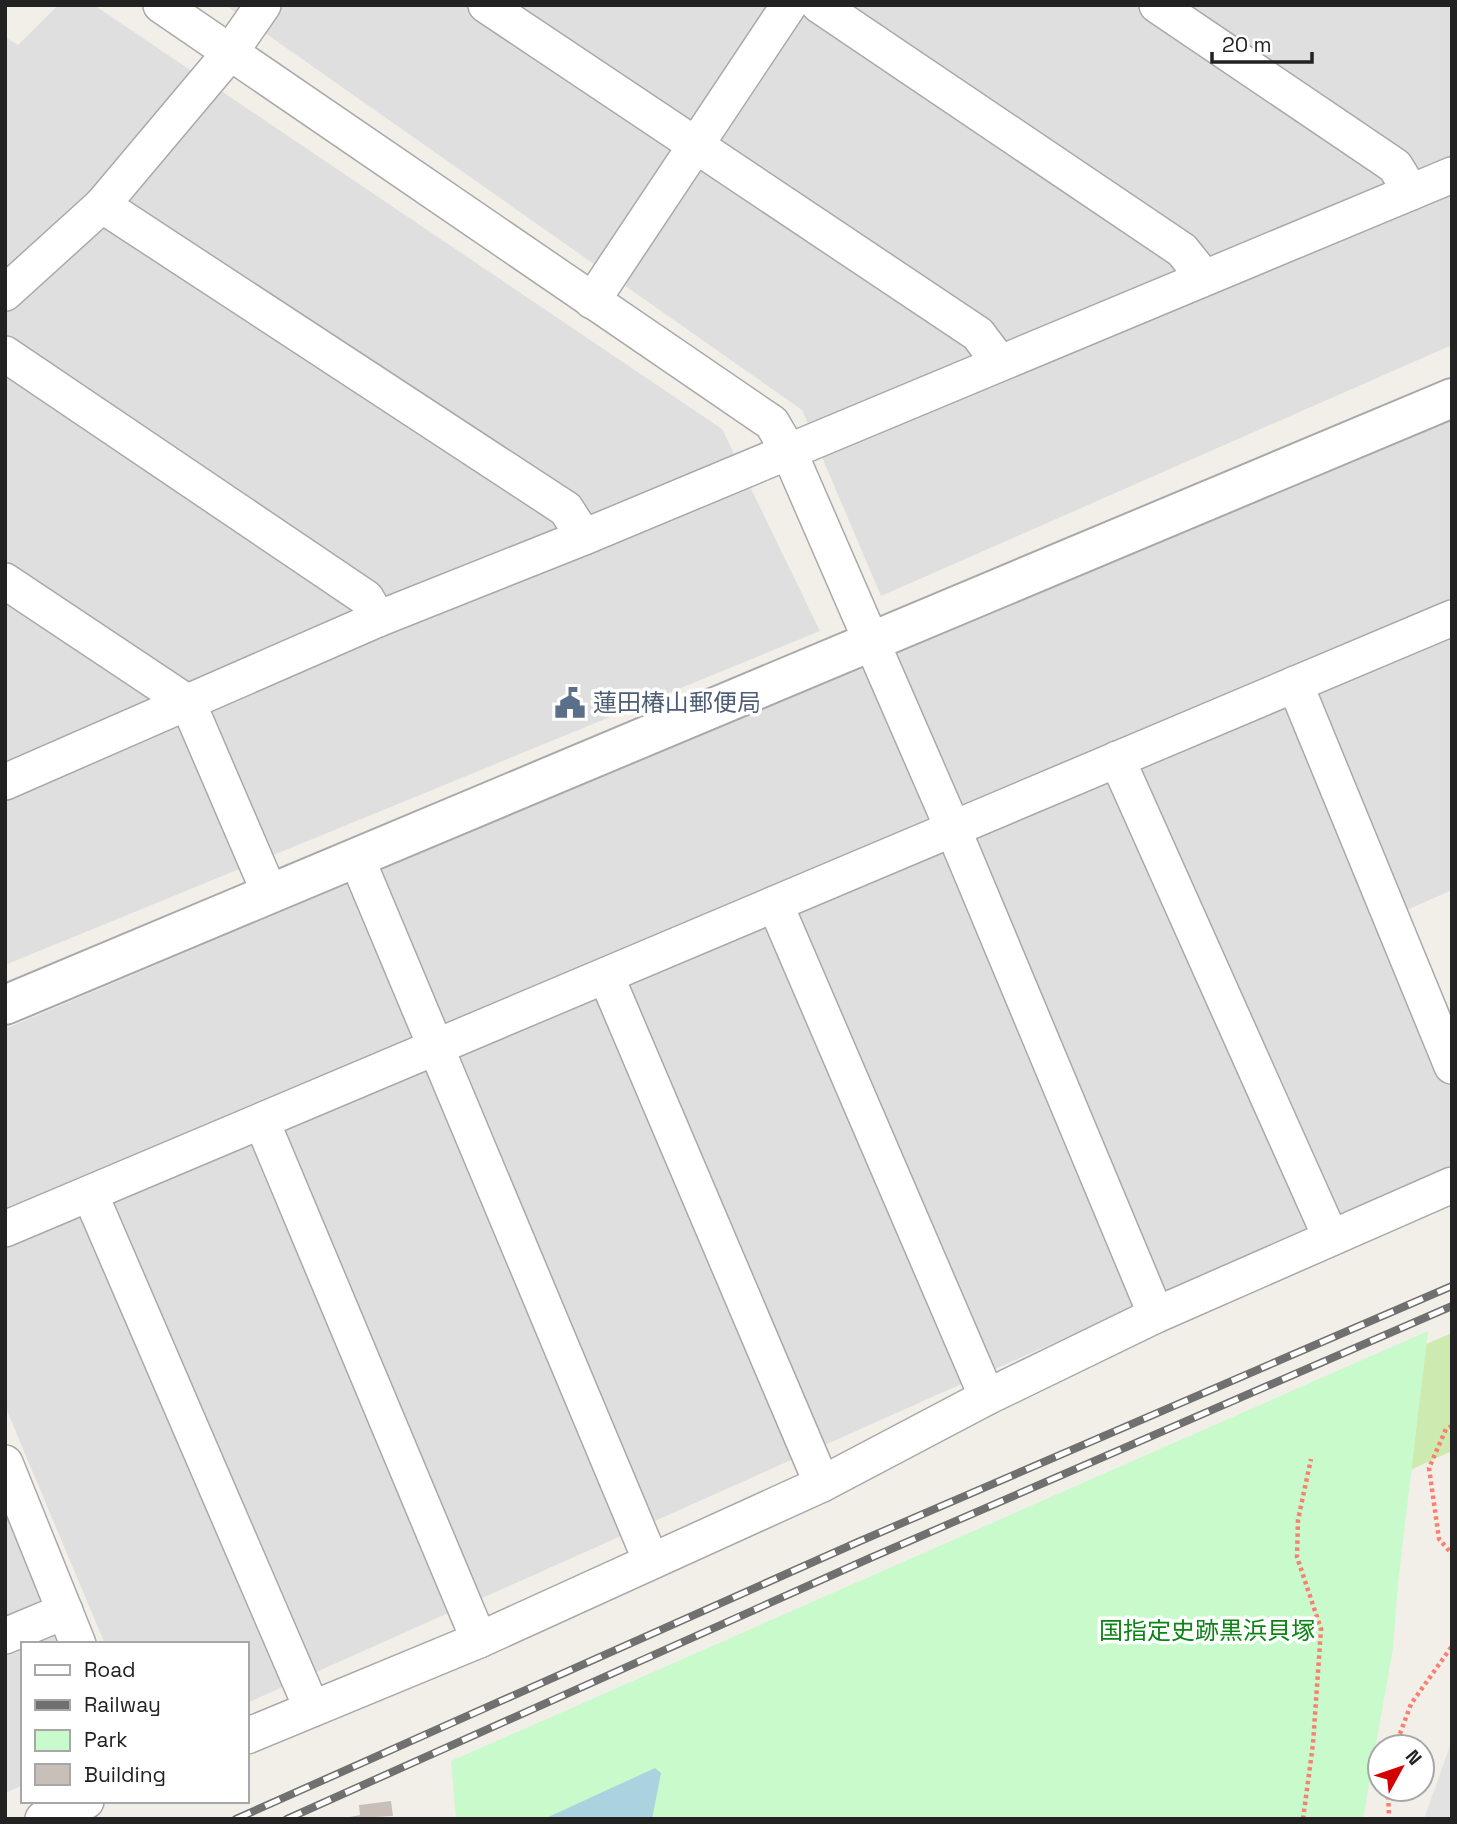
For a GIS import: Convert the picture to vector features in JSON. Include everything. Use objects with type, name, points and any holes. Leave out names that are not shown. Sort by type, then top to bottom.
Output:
[{"type":"street","points":[[161,5],[772,423],[789,452],[953,829],[1156,1315]]},
{"type":"street","points":[[5,293],[102,205],[229,54],[263,5]]},
{"type":"street","points":[[486,5],[978,334],[999,362]]},
{"type":"street","points":[[592,301],[789,5]]},
{"type":"street","points":[[819,5],[1182,250],[1203,276]]},
{"type":"street","points":[[1157,5],[1395,166],[1411,192]]},
{"type":"street","points":[[5,782],[378,620],[584,537],[1203,276],[1452,175]]},
{"type":"street","points":[[102,205],[566,509],[584,537]]},
{"type":"street","points":[[5,354],[366,598],[378,620]]},
{"type":"street","points":[[5,1005],[1452,398]]},
{"type":"street","points":[[5,581],[188,703],[270,894]]},
{"type":"street","points":[[5,1229],[1452,618]]},
{"type":"street","points":[[1295,684],[1452,1066]]},
{"type":"street","points":[[1118,759],[1331,1238]]},
{"type":"street","points":[[357,859],[651,1561]]},
{"type":"street","points":[[775,904],[987,1397]]},
{"type":"street","points":[[606,976],[822,1484]]},
{"type":"street","points":[[262,1122],[479,1640]]},
{"type":"street","points":[[248,1735],[479,1640],[822,1484],[987,1397],[1156,1315],[1452,1185]]},
{"type":"street","points":[[90,1194],[312,1709]]},
{"type":"street","points":[[5,1463],[77,1642]]},
{"type":"street","points":[[5,1636],[65,1611]]},
{"type":"street","points":[[43,1819],[81,1803]]},
{"type":"path","points":[[1452,1426],[1446,1429],[1429,1468],[1439,1539],[1452,1554]]},
{"type":"path","points":[[1303,1819],[1313,1744],[1321,1629],[1297,1557],[1298,1520],[1311,1459]]},
{"type":"path","points":[[1400,1733],[1411,1704],[1452,1646]]},
{"type":"shaded area","points":[[58,5],[94,5],[722,429],[820,631],[5,965],[5,37],[18,45]]},
{"type":"shaded area","points":[[225,5],[1452,5],[1452,345],[881,596],[802,410]]},
{"type":"shaded area","points":[[1452,416],[1452,890],[1400,913],[1452,1037],[1452,1165],[248,1703],[248,1642],[104,1642],[5,1406],[5,1029]]},
{"type":"shaded area","points":[[5,1511],[57,1642],[21,1642],[21,1786],[5,1793]]},
{"type":"shaded area","points":[[1450,1746],[1452,1819],[1424,1819],[1430,1803],[1436,1803],[1436,1785]]},
{"type":"green space","name":"国指定史跡黒浜貝塚","points":[[1428,1331],[1398,1583],[1393,1648],[1378,1733],[1366,1733],[1366,1802],[1363,1819],[456,1819],[451,1761]]},
{"type":"green space","points":[[1452,1333],[1452,1451],[1364,1491],[1318,1390]]},
{"type":"water","points":[[655,1768],[661,1773],[652,1819],[544,1819]]},
{"type":"building","points":[[391,1801],[393,1816],[340,1819],[360,1815],[359,1805]]},
{"type":"railway","points":[[236,1819],[858,1542],[1452,1286]]},
{"type":"railway","points":[[287,1819],[868,1559],[1452,1306]]},
{"type":"place","name":"蓮田椿山郵便局","points":[[570,703]]}]
